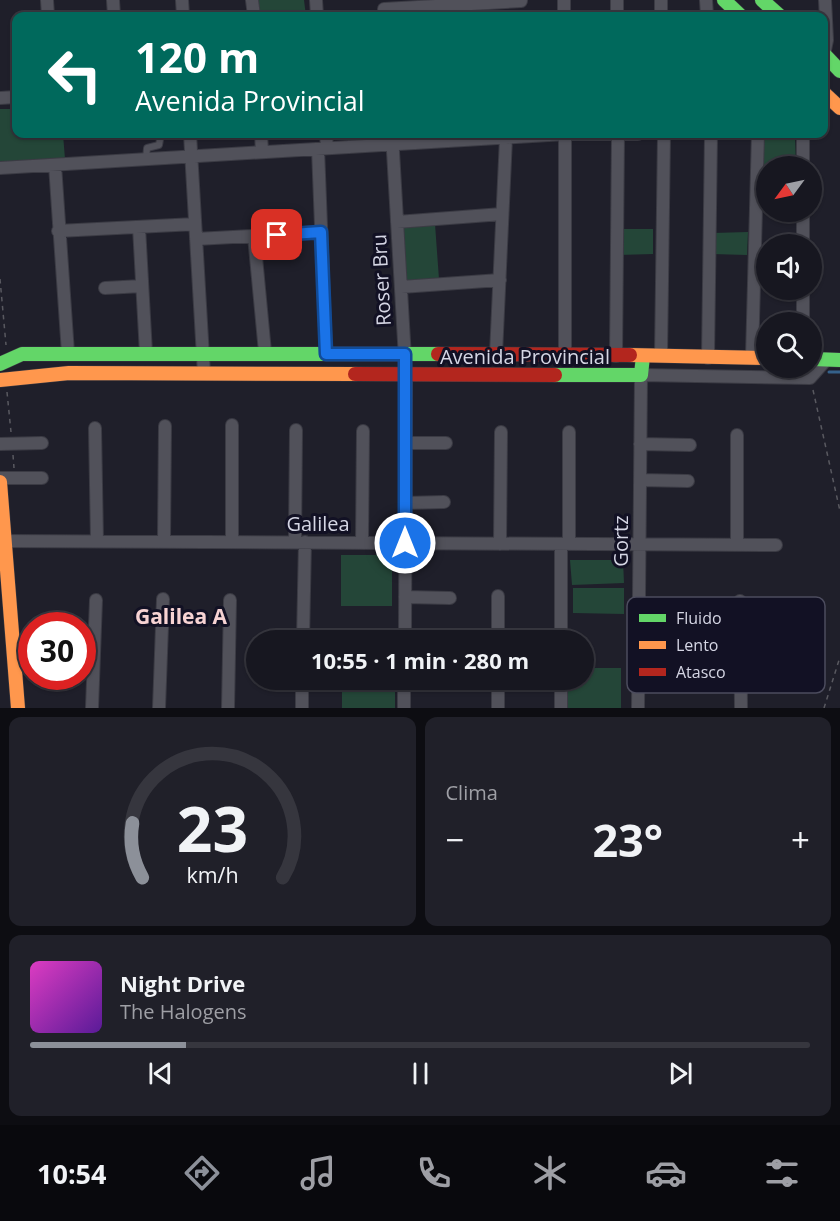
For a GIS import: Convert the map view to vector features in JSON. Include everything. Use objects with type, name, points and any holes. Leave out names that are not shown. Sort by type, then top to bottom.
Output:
[{"type":"street","points":[[724,0],[737,12]]},
{"type":"street","points":[[762,0],[777,10]]},
{"type":"street","points":[[384,8],[521,1]]},
{"type":"street","points":[[828,59],[840,71]]},
{"type":"street","points":[[828,98],[840,108]]},
{"type":"street","points":[[190,138],[204,374]]},
{"type":"street","points":[[261,138],[262,152]]},
{"type":"street","points":[[325,138],[322,149],[321,232],[326,354]]},
{"type":"street","points":[[0,168],[322,149],[392,139],[506,138],[496,354]]},
{"type":"street","points":[[565,138],[565,354]]},
{"type":"street","points":[[616,356],[618,138]]},
{"type":"street","points":[[661,356],[664,138]]},
{"type":"street","points":[[708,358],[711,138]]},
{"type":"street","points":[[752,357],[758,138]]},
{"type":"street","points":[[803,138],[803,156]]},
{"type":"street","name":"Roser Bru","points":[[392,139],[406,376],[405,630]]},
{"type":"street","points":[[55,165],[68,353]]},
{"type":"street","points":[[398,222],[502,214]]},
{"type":"street","points":[[58,231],[195,224]]},
{"type":"street","points":[[139,227],[146,354]]},
{"type":"street","points":[[196,239],[321,232]]},
{"type":"street","points":[[255,236],[265,352]]},
{"type":"street","points":[[401,287],[500,279]]},
{"type":"street","points":[[105,288],[142,286]]},
{"type":"street","name":"Avenida Provincial","points":[[3,362],[22,354],[68,353],[265,352],[756,357]]},
{"type":"street","points":[[641,375],[643,356]]},
{"type":"street","name":"Avenida Provincial","points":[[3,380],[69,373],[756,377]]},
{"type":"street","name":"Gortz","points":[[639,597],[641,375]]},
{"type":"street","points":[[232,425],[232,542]]},
{"type":"street","points":[[164,541],[165,426]]},
{"type":"street","points":[[95,428],[97,541]]},
{"type":"street","points":[[296,430],[303,630]]},
{"type":"street","points":[[362,543],[363,430]]},
{"type":"street","points":[[500,544],[501,432]]},
{"type":"street","points":[[561,630],[569,432]]},
{"type":"street","points":[[737,435],[737,545]]},
{"type":"street","points":[[6,444],[42,443]]},
{"type":"street","points":[[406,443],[446,443]]},
{"type":"street","points":[[640,444],[690,445]]},
{"type":"street","points":[[18,708],[2,541],[0,480],[42,478]]},
{"type":"street","points":[[640,480],[688,481]]},
{"type":"street","points":[[405,503],[444,502]]},
{"type":"street","name":"Galilea","points":[[2,541],[776,545]]},
{"type":"street","points":[[498,596],[498,630]]},
{"type":"street","points":[[405,597],[450,598]]},
{"type":"street","points":[[159,708],[163,599]]},
{"type":"street","points":[[92,708],[96,600]]},
{"type":"street","points":[[228,708],[230,600]]},
{"type":"street","points":[[302,690],[302,708]]},
{"type":"street","points":[[404,690],[404,708]]},
{"type":"street","points":[[498,690],[498,708]]},
{"type":"street","points":[[561,690],[561,708]]},
{"type":"street","name":"Gortz","points":[[638,693],[638,708]]},
{"type":"street","points":[[741,693],[741,708]]},
{"type":"lane","points":[[146,159],[147,148],[159,145],[160,138]]},
{"type":"path","points":[[0,279],[3,362]]},
{"type":"path","points":[[810,378],[840,511]]},
{"type":"path","points":[[3,380],[6,444],[15,478]]},
{"type":"path","points":[[824,708],[840,657]]},
{"type":"green space","points":[[257,0],[304,0],[306,12],[258,12]]},
{"type":"green space","points":[[0,109],[12,109],[12,138],[63,138],[65,159],[0,162]]},
{"type":"green space","points":[[758,138],[795,138],[796,156],[760,156]]},
{"type":"green space","points":[[435,224],[439,279],[407,282],[402,226]]},
{"type":"green space","points":[[617,229],[653,229],[653,254],[618,255]]},
{"type":"green space","points":[[748,232],[747,255],[712,254],[713,233]]},
{"type":"green space","points":[[341,555],[392,555],[392,606],[341,606]]},
{"type":"green space","points":[[570,560],[623,560],[624,583],[572,585]]},
{"type":"green space","points":[[573,588],[624,588],[624,614],[573,613]]},
{"type":"green space","points":[[594,668],[621,668],[621,708],[567,708],[567,690],[594,690]]},
{"type":"green space","points":[[342,690],[395,690],[395,708],[342,708]]},
{"type":"waterway","points":[[829,372],[840,372]]},
{"type":"traffic: fast","points":[[724,0],[737,12]]},
{"type":"traffic: fast","points":[[762,0],[776,12]]},
{"type":"traffic: fast","points":[[828,58],[840,71]]},
{"type":"traffic: fast","points":[[0,364],[22,354],[438,354]]},
{"type":"traffic: fast","points":[[555,375],[641,375],[643,356]]},
{"type":"traffic: fast","points":[[822,359],[840,360]]},
{"type":"traffic: slow","points":[[828,97],[840,108]]},
{"type":"traffic: slow","points":[[630,355],[756,358]]},
{"type":"traffic: slow","points":[[0,380],[69,373],[355,374]]},
{"type":"traffic: slow","points":[[0,482],[18,708]]},
{"type":"traffic: jam","points":[[438,354],[630,355]]},
{"type":"traffic: jam","points":[[355,374],[555,375]]},
{"type":"district","name":"Galilea A","points":[[181,616]]},
{"type":"route","points":[[277,235],[321,232],[326,354],[405,354],[405,543]]}]
